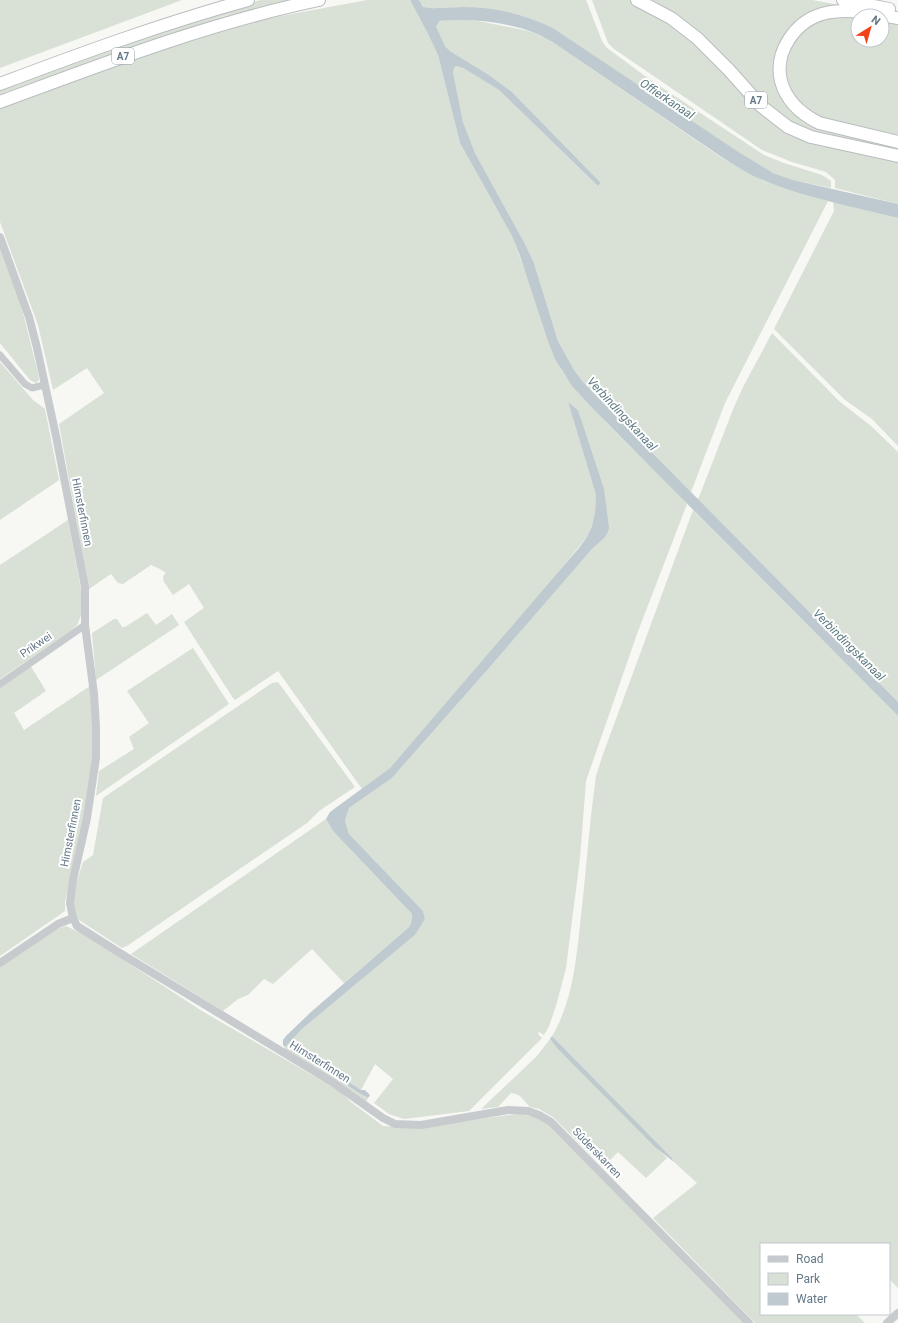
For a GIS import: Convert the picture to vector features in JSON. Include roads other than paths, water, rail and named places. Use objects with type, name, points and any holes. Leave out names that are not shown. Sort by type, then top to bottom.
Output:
[{"type":"highway","name":"A7","points":[[0,84],[118,40],[206,11],[248,0]]},
{"type":"highway","name":"A7","points":[[0,102],[174,38],[249,16],[319,0]]},
{"type":"highway","name":"A7","points":[[637,0],[671,18],[697,38],[762,106],[788,127],[811,138],[898,156]]},
{"type":"highway","points":[[843,0],[898,11]]},
{"type":"highway","points":[[898,18],[849,11],[836,11],[813,17],[800,26],[787,42],[783,52],[780,68],[781,81],[787,95],[796,107],[810,118],[819,123],[898,142]]},
{"type":"street","name":"Himsterfinnen","points":[[0,237],[29,317],[61,459],[85,587],[85,625],[94,694],[96,758],[87,818],[73,880],[70,903],[73,918],[78,926],[100,941],[332,1082],[384,1118]]},
{"type":"street","points":[[0,355],[25,384],[32,388],[44,385]]},
{"type":"street","name":"Prikwei","points":[[0,684],[85,625]]},
{"type":"street","points":[[0,963],[58,924],[73,918]]},
{"type":"street","name":"Sûderskarren","points":[[384,1118],[395,1124],[421,1125],[508,1110],[528,1111],[539,1115],[551,1122],[749,1323]]},
{"type":"street","points":[[887,1323],[898,1313]]},
{"type":"water","points":[[410,0],[419,0],[423,7],[430,8],[475,7],[510,12],[542,23],[553,28],[740,153],[773,173],[793,180],[898,204],[898,218],[814,197],[781,187],[753,176],[720,156],[557,45],[535,33],[513,26],[463,20],[440,21],[436,26],[445,46],[450,51],[489,75],[512,92],[601,183],[598,186],[499,90],[463,68],[456,66],[454,68],[453,72],[463,122],[475,153],[534,263],[558,341],[574,370],[584,383],[623,423],[898,702],[898,716],[595,411],[572,386],[555,359],[512,236],[460,143],[438,55]]},
{"type":"water","points":[[568,402],[578,410],[604,489],[609,528],[607,534],[592,549],[392,778],[349,808],[345,821],[349,834],[423,911],[425,919],[415,935],[302,1029],[285,1047],[283,1045],[283,1040],[286,1036],[411,924],[412,914],[333,831],[326,819],[330,812],[390,768],[579,548],[587,537],[592,526],[596,495]]},
{"type":"water","points":[[552,1036],[671,1157],[674,1162],[655,1147],[558,1049],[550,1039]]},
{"type":"water","points":[[293,1045],[361,1090],[365,1090],[370,1095],[368,1098],[292,1048]]},
{"type":"water label","name":"Offierkanaal","points":[[667,99]]},
{"type":"water label","name":"Verbindingskanaal","points":[[622,414]]},
{"type":"water label","name":"Verbindingskanaal","points":[[849,645]]}]
